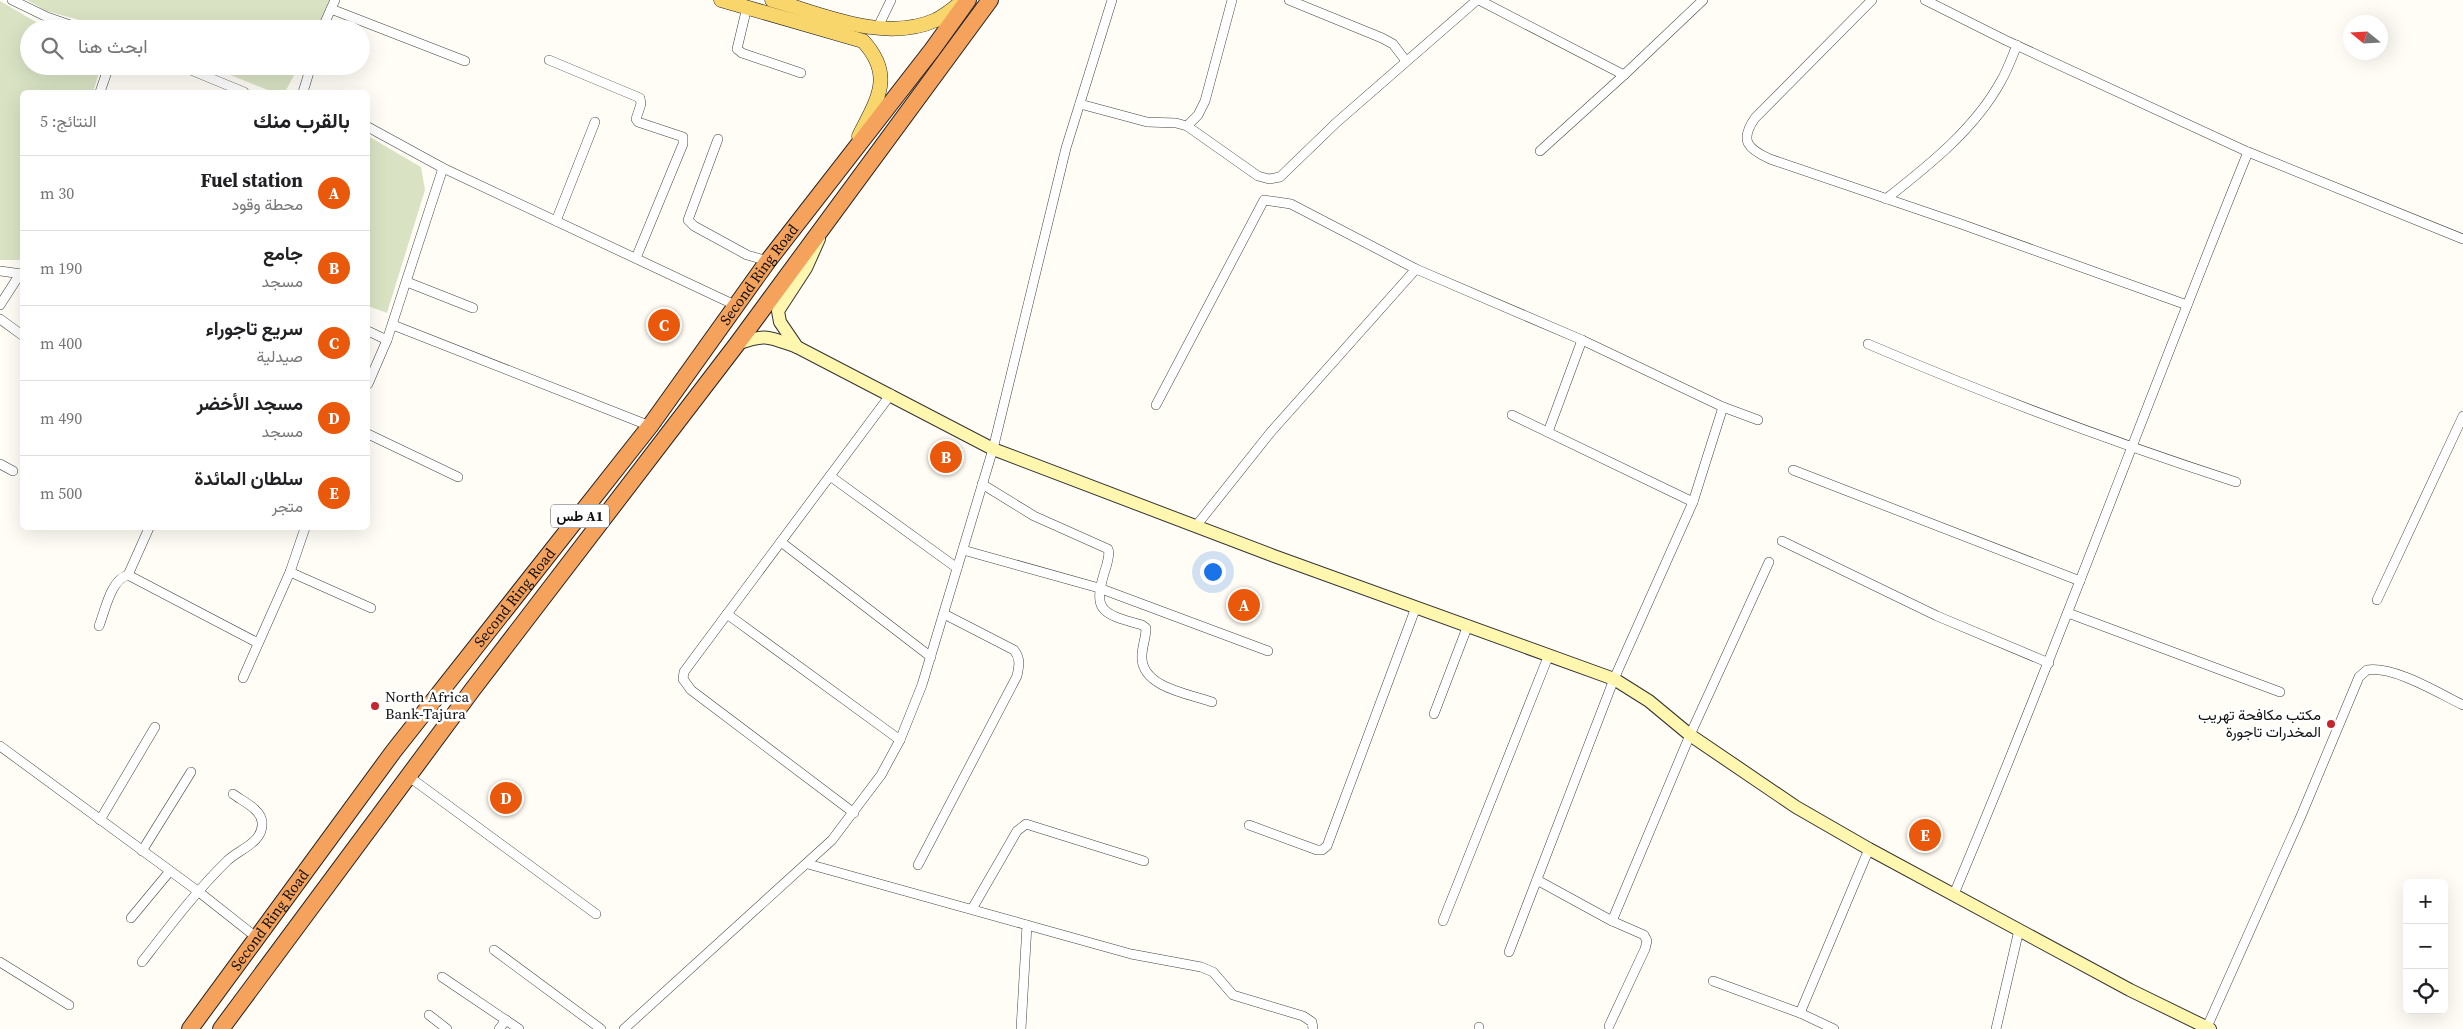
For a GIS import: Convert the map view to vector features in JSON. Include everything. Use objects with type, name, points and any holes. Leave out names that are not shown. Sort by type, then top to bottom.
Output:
[{"type":"highway","name":"Second Ring Road","points":[[190,1029],[256,937],[440,692],[650,426],[768,261],[848,160],[966,0]]},
{"type":"highway","name":"Second Ring Road","points":[[221,1029],[457,710],[737,344],[990,0]]},
{"type":"highway","points":[[476,647],[482,657],[494,662]]},
{"type":"highway","points":[[440,692],[448,693],[454,698],[457,710]]},
{"type":"main road","points":[[721,0],[863,41],[873,52],[881,67],[880,87],[876,102],[848,160]]},
{"type":"main road","points":[[772,0],[877,29],[904,29],[923,25],[938,19],[966,0]]},
{"type":"main road","points":[[797,347],[780,322],[778,311],[811,258],[824,225]]},
{"type":"main road","points":[[737,344],[757,336],[766,336],[797,347],[993,448],[1104,493],[1614,680],[1649,701],[1690,734],[1796,807],[1869,849],[2130,990],[2209,1028]]},
{"type":"street","points":[[12,0],[56,20]]},
{"type":"street","points":[[326,20],[335,0]]},
{"type":"street","points":[[877,29],[890,0]]},
{"type":"street","points":[[624,1029],[808,864],[832,840],[881,775],[900,740],[944,614],[993,448],[1066,148],[1112,0]]},
{"type":"street","points":[[1188,126],[1198,115],[1205,101],[1232,0]]},
{"type":"street","points":[[1289,0],[1382,38],[1392,44],[1406,60]]},
{"type":"street","points":[[1080,104],[1147,122],[1176,123],[1188,126],[1258,176],[1269,179],[1280,177],[1337,122],[1406,60],[1478,0],[1624,76]]},
{"type":"street","points":[[1540,151],[1624,76],[1703,0]]},
{"type":"street","points":[[1872,0],[1754,118],[1748,127],[1746,137],[1748,144],[1755,152],[1770,159],[2187,305]]},
{"type":"street","points":[[1925,0],[2017,46],[2248,152],[2463,239]]},
{"type":"street","points":[[747,7],[737,49],[742,53],[801,73]]},
{"type":"street","points":[[330,10],[356,20]]},
{"type":"street","points":[[370,25],[465,61]]},
{"type":"street","points":[[1886,199],[1942,152],[1969,124],[2002,80],[2017,46]]},
{"type":"street","points":[[549,60],[640,98],[641,104],[636,118],[638,122],[683,137],[683,144],[636,258]]},
{"type":"street","points":[[101,90],[106,75]]},
{"type":"street","points":[[202,75],[239,90]]},
{"type":"street","points":[[304,90],[308,75]]},
{"type":"street","points":[[556,221],[595,122]]},
{"type":"street","points":[[370,128],[443,168],[737,306]]},
{"type":"street","points":[[718,139],[688,220],[694,226],[747,255],[768,261]]},
{"type":"street","points":[[1954,894],[2049,663],[2248,152]]},
{"type":"street","points":[[370,379],[393,325],[443,168]]},
{"type":"street","points":[[1156,405],[1264,200],[1291,204],[1416,269],[1582,340],[1723,406],[1758,420]]},
{"type":"street","points":[[1196,526],[1270,433],[1416,269]]},
{"type":"street","points":[[0,271],[20,274]]},
{"type":"street","points":[[0,305],[20,275]]},
{"type":"street","points":[[407,282],[473,308]]},
{"type":"street","points":[[0,319],[20,334]]},
{"type":"street","points":[[393,325],[650,426]]},
{"type":"street","points":[[370,332],[387,340]]},
{"type":"street","points":[[1548,432],[1582,340]]},
{"type":"street","points":[[1868,344],[1998,398],[2132,448],[2236,482]]},
{"type":"street","points":[[854,813],[685,684],[683,679],[684,672],[891,394]]},
{"type":"street","points":[[1509,952],[1614,680],[1693,502],[1723,406]]},
{"type":"street","points":[[1512,416],[1693,502]]},
{"type":"street","points":[[2377,600],[2463,416]]},
{"type":"street","points":[[370,435],[458,477]]},
{"type":"street","points":[[0,464],[13,470]]},
{"type":"street","points":[[1793,470],[2080,581]]},
{"type":"street","points":[[830,476],[957,568]]},
{"type":"street","points":[[982,484],[1042,520],[1108,549],[1109,556],[1099,588],[1100,604],[1110,616],[1142,625],[1146,628],[1142,658],[1148,675],[1165,686],[1212,702]]},
{"type":"street","points":[[128,575],[148,530]]},
{"type":"street","points":[[243,678],[290,572],[304,530]]},
{"type":"street","points":[[1782,541],[1937,616],[2049,663]]},
{"type":"street","points":[[781,542],[930,657]]},
{"type":"street","points":[[963,550],[1099,588],[1268,651]]},
{"type":"street","points":[[1612,921],[1690,734],[1768,562]]},
{"type":"street","points":[[290,572],[371,608]]},
{"type":"street","points":[[99,626],[116,583],[122,576],[128,575],[258,643]]},
{"type":"street","points":[[1249,825],[1317,850],[1322,850],[1327,846],[1416,607]]},
{"type":"street","points":[[2068,612],[2280,692]]},
{"type":"street","points":[[727,614],[900,740]]},
{"type":"street","points":[[918,865],[1017,676],[1020,664],[1019,656],[1014,650],[944,614]]},
{"type":"street","points":[[1434,714],[1468,625]]},
{"type":"street","points":[[1443,921],[1548,656]]},
{"type":"street","points":[[2209,1028],[2359,677],[2367,670],[2384,671],[2424,685],[2463,705]]},
{"type":"street","points":[[100,820],[155,727]]},
{"type":"street","points":[[0,746],[199,892],[256,937]]},
{"type":"street","points":[[142,851],[191,772]]},
{"type":"street","points":[[408,776],[596,914]]},
{"type":"street","points":[[142,962],[199,892],[232,857],[250,845],[260,832],[263,824],[258,812],[233,794]]},
{"type":"street","points":[[972,909],[1017,831],[1026,824],[1144,861]]},
{"type":"street","points":[[1800,1013],[1869,849]]},
{"type":"street","points":[[808,864],[1131,954],[1201,967],[1213,972],[1233,995],[1303,1016],[1312,1022],[1313,1029]]},
{"type":"street","points":[[131,918],[170,872]]},
{"type":"street","points":[[1537,880],[1612,921],[1644,935],[1647,941],[1646,948],[1609,1026]]},
{"type":"street","points":[[1021,1029],[1027,925]]},
{"type":"street","points":[[1996,1029],[2019,930]]},
{"type":"street","points":[[494,950],[601,1029]]},
{"type":"street","points":[[0,962],[69,1005]]},
{"type":"street","points":[[442,977],[519,1029]]},
{"type":"street","points":[[1713,981],[1800,1013],[1834,1029]]},
{"type":"street","points":[[430,1015],[447,1029]]},
{"type":"street","points":[[499,1029],[506,1020]]},
{"type":"green space","points":[[27,0],[332,0],[322,20],[80,20],[46,11]]},
{"type":"green space","points":[[0,1],[33,20],[20,20],[20,75],[98,75],[94,90],[20,90],[20,260],[0,260]]},
{"type":"green space","points":[[230,75],[294,75],[286,90],[268,90]]},
{"type":"green space","points":[[370,137],[421,167],[425,190],[387,313],[370,307]]},
{"type":"place","name":"سريع تاجوراء","points":[[664,325]]},
{"type":"place","name":"جامع","points":[[946,457]]},
{"type":"place","name":"Fuel station","points":[[1244,605]]},
{"type":"place","name":"North Africa Bank-Tajura","points":[[375,706]]},
{"type":"place","name":"مكتب مكافحة تهريب المخدرات تاجورة","points":[[2331,724]]},
{"type":"place","name":"مسجد الأخضر","points":[[506,798]]},
{"type":"place","name":"سلطان المائدة","points":[[1925,835]]}]
